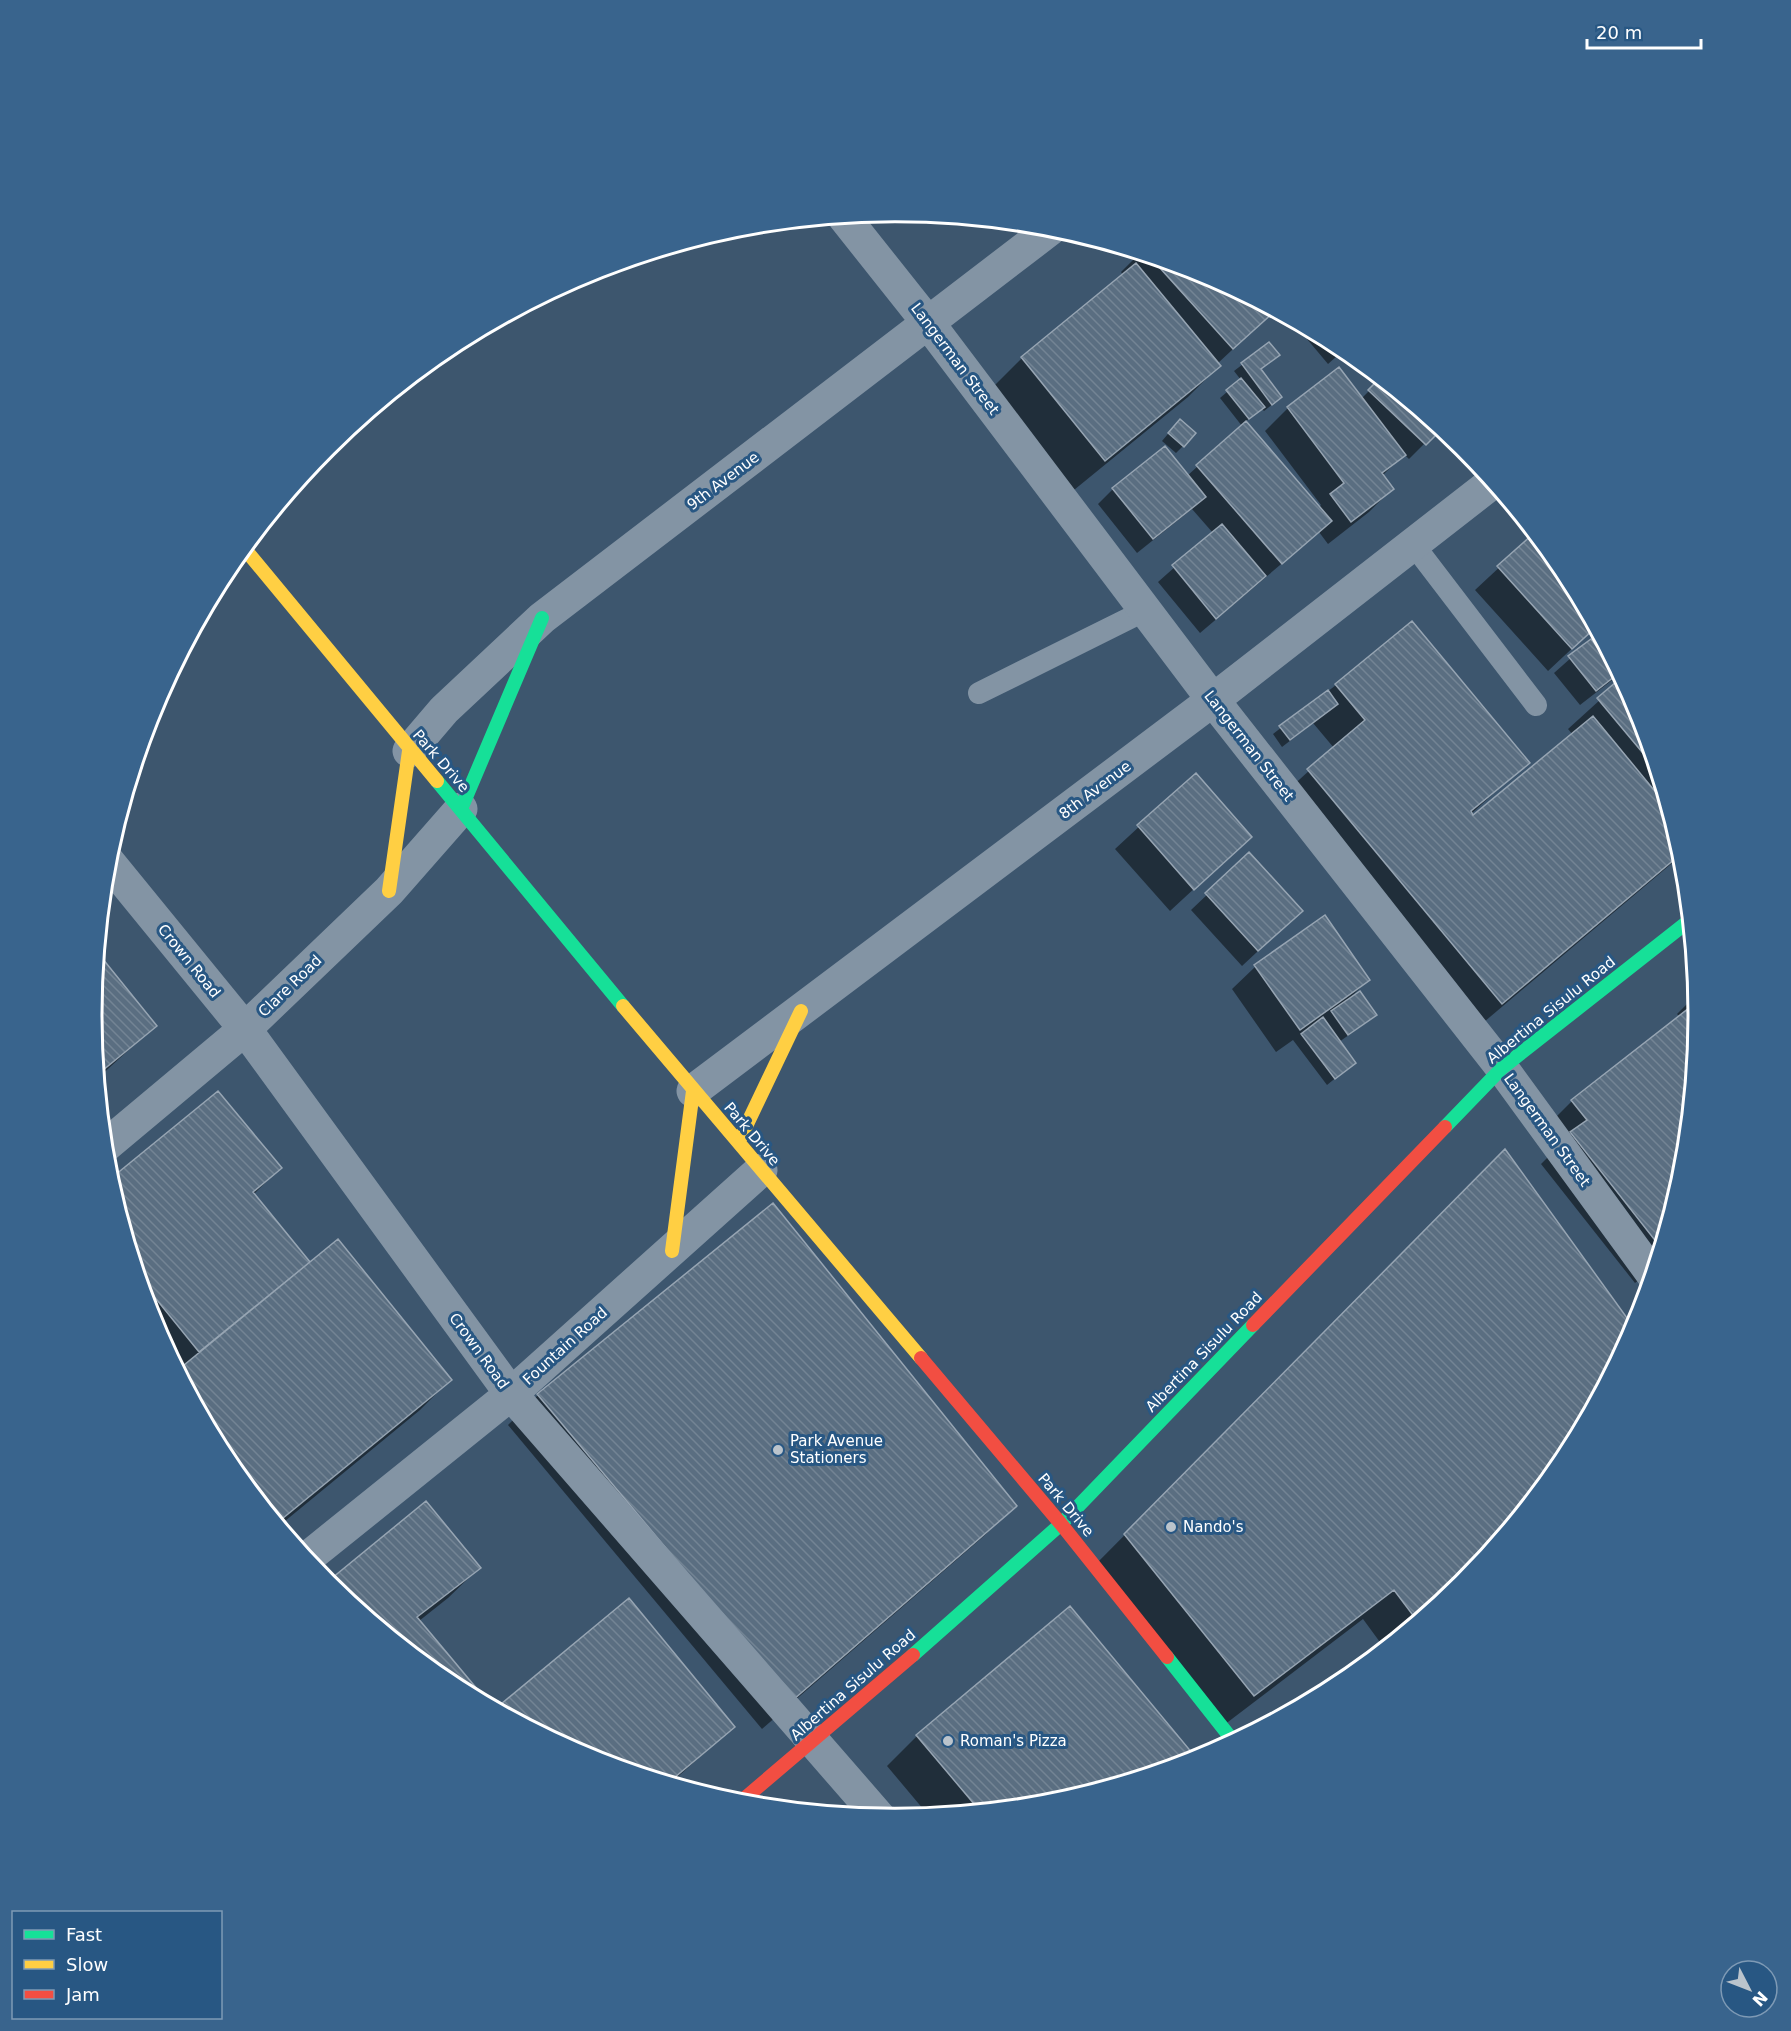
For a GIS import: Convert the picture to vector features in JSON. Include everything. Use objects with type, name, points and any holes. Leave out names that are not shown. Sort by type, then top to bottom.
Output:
[{"type":"street","name":"Langerman Street","points":[[849,224],[930,324],[1213,700],[1502,1068],[1648,1268]]},
{"type":"street","name":"9th Avenue","points":[[409,751],[444,710],[542,618],[930,324],[1042,236]]},
{"type":"street","name":"8th Avenue","points":[[693,1091],[1213,700],[1487,487]]},
{"type":"street","name":"Park Drive","points":[[250,555],[409,751],[461,809],[693,1091],[739,1141],[761,1170],[1061,1524],[1229,1735]]},
{"type":"street","points":[[461,809],[542,618]]},
{"type":"street","points":[[389,891],[409,751]]},
{"type":"street","name":"Clare Road","points":[[112,1140],[245,1029],[389,891],[461,809]]},
{"type":"street","name":"Crown Road","points":[[116,870],[245,1029],[511,1394],[871,1808]]},
{"type":"street","name":"Albertina Sisulu Road","points":[[749,1795],[814,1741],[1061,1524],[1502,1068],[1683,925]]},
{"type":"street","points":[[739,1141],[801,1011]]},
{"type":"street","points":[[672,1251],[693,1091]]},
{"type":"street","name":"Fountain Road","points":[[313,1554],[511,1394],[761,1170]]},
{"type":"lane","points":[[1413,544],[1536,705]]},
{"type":"lane","points":[[979,693],[1146,610]]},
{"type":"building","points":[[1136,263],[1221,366],[1105,461],[1021,357]]},
{"type":"building","points":[[1159,267],[1199,282],[1269,316],[1233,349]]},
{"type":"building","points":[[1269,342],[1280,355],[1261,369],[1282,397],[1272,405],[1241,363]]},
{"type":"building","points":[[1339,367],[1406,455],[1382,473],[1394,489],[1351,522],[1330,494],[1344,483],[1287,407]]},
{"type":"building","points":[[1241,378],[1265,407],[1249,419],[1226,390]]},
{"type":"building","points":[[1375,383],[1436,435],[1426,445],[1368,390]]},
{"type":"building","points":[[1180,419],[1196,433],[1184,447],[1168,433]]},
{"type":"building","points":[[1246,421],[1332,521],[1282,564],[1196,465]]},
{"type":"building","points":[[1165,446],[1206,497],[1153,539],[1112,488]]},
{"type":"building","points":[[1222,524],[1266,576],[1216,619],[1172,565]]},
{"type":"building","points":[[1529,538],[1590,633],[1572,649],[1497,566]]},
{"type":"building","points":[[1412,621],[1530,763],[1471,811],[1473,815],[1593,716],[1657,794],[1674,860],[1502,1004],[1307,769],[1365,720],[1335,684]]},
{"type":"building","points":[[1591,639],[1613,678],[1596,691],[1568,656]]},
{"type":"building","points":[[1615,683],[1646,756],[1597,698]]},
{"type":"building","points":[[1328,690],[1338,704],[1290,740],[1279,726]]},
{"type":"building","points":[[1196,773],[1252,837],[1194,890],[1137,825]]},
{"type":"building","points":[[1249,852],[1303,911],[1258,951],[1205,893]]},
{"type":"building","points":[[1325,915],[1370,980],[1300,1030],[1254,965]]},
{"type":"building","points":[[104,961],[157,1026],[104,1069],[102,1016]]},
{"type":"building","points":[[1360,991],[1377,1015],[1348,1035],[1331,1011]]},
{"type":"building","points":[[1689,1008],[1687,1067],[1682,1119],[1674,1170],[1656,1241],[1570,1132],[1587,1120],[1571,1100]]},
{"type":"building","points":[[1323,1017],[1356,1063],[1335,1079],[1301,1034]]},
{"type":"building","points":[[218,1091],[282,1168],[253,1192],[310,1262],[199,1352],[153,1295],[129,1221],[118,1173]]},
{"type":"building","points":[[1505,1149],[1629,1320],[1583,1412],[1555,1456],[1525,1499],[1457,1577],[1414,1616],[1394,1590],[1254,1696],[1124,1534]]},
{"type":"building","name":"Park Avenue Stationers","points":[[773,1203],[1017,1506],[793,1700],[537,1394]]},
{"type":"building","points":[[338,1239],[452,1380],[282,1519],[236,1456],[208,1412],[184,1365]]},
{"type":"building","points":[[426,1501],[481,1568],[417,1617],[477,1689],[412,1645],[334,1577]]},
{"type":"building","points":[[629,1598],[735,1727],[675,1777],[592,1749],[501,1704]]},
{"type":"building","points":[[1070,1606],[1191,1752],[1101,1782],[1050,1794],[974,1804],[916,1735]]},
{"type":"traffic: fast","points":[[461,809],[542,618]]},
{"type":"traffic: fast","points":[[437,781],[623,1006]]},
{"type":"traffic: fast","points":[[1445,1127],[1502,1068],[1683,925]]},
{"type":"traffic: fast","points":[[913,1655],[1061,1524],[1253,1325]]},
{"type":"traffic: fast","points":[[1167,1657],[1229,1735]]},
{"type":"traffic: slow","points":[[250,555],[437,781]]},
{"type":"traffic: slow","points":[[389,891],[409,751]]},
{"type":"traffic: slow","points":[[623,1006],[921,1358]]},
{"type":"traffic: slow","points":[[739,1141],[801,1011]]},
{"type":"traffic: slow","points":[[672,1251],[693,1091]]},
{"type":"traffic: jam","points":[[1253,1325],[1445,1127]]},
{"type":"traffic: jam","points":[[921,1358],[1061,1524],[1167,1657]]},
{"type":"traffic: jam","points":[[748,1795],[913,1655]]},
{"type":"place","name":"Park Avenue Stationers","points":[[778,1450]]},
{"type":"place","name":"Nando's","points":[[1171,1527]]},
{"type":"place","name":"Roman's Pizza","points":[[948,1741]]}]
